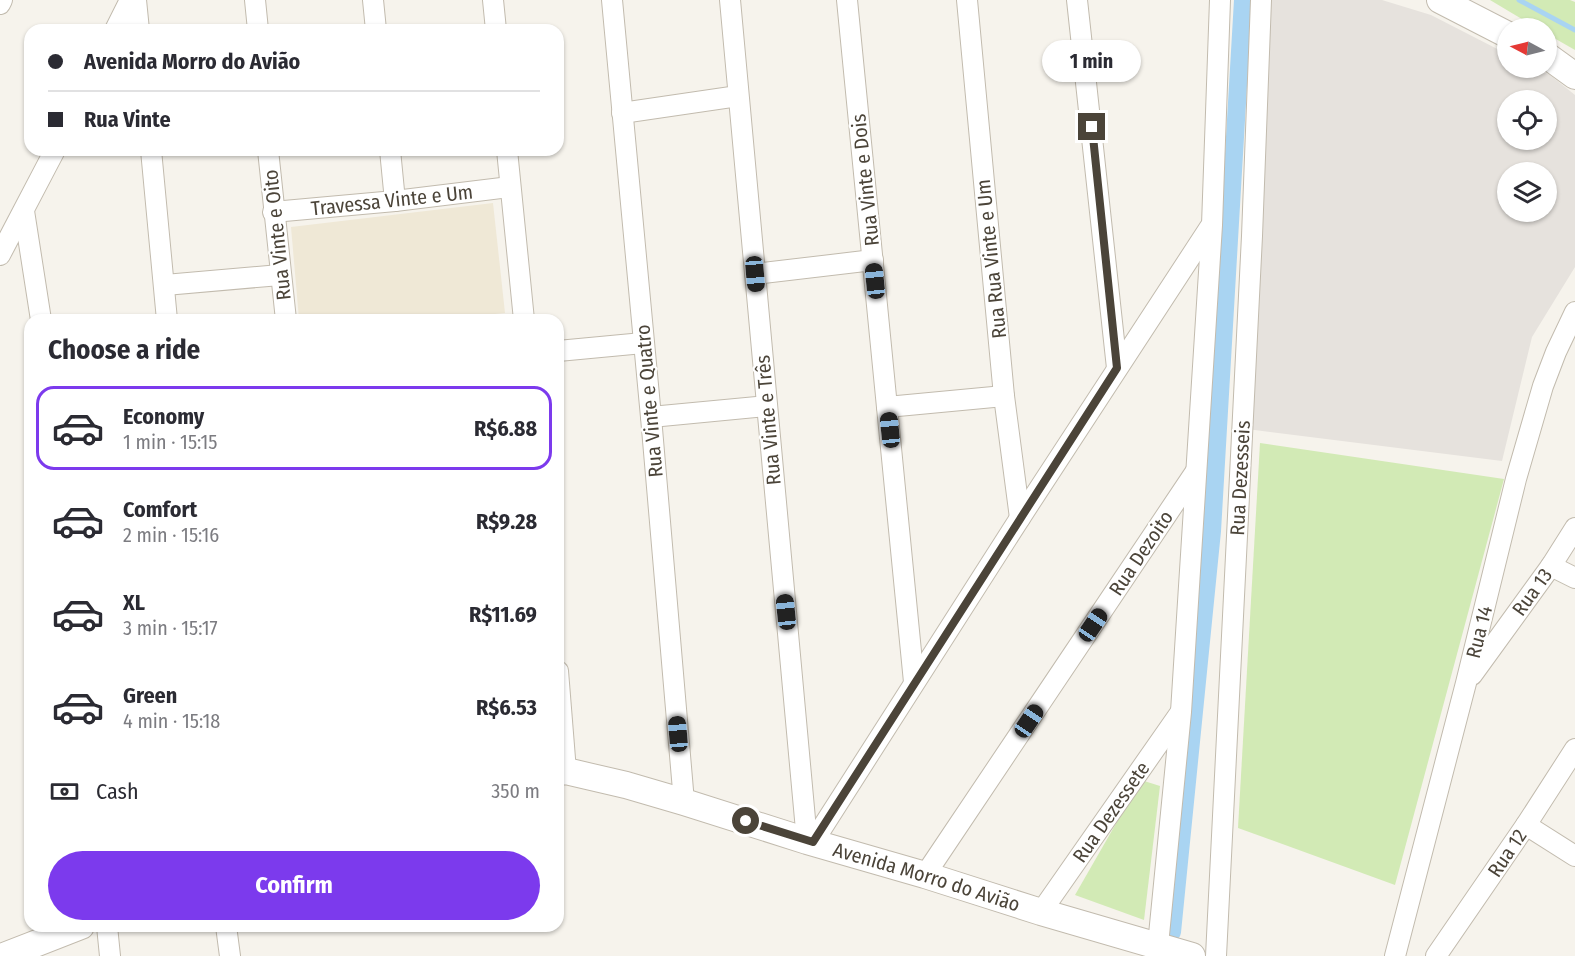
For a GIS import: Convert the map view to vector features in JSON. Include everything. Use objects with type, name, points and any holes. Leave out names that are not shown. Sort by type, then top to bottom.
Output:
[{"type":"street","points":[[118,24],[130,0]]},
{"type":"street","points":[[136,0],[138,24]]},
{"type":"street","points":[[255,0],[257,24]]},
{"type":"street","points":[[373,0],[375,24]]},
{"type":"street","points":[[494,0],[496,24]]},
{"type":"street","name":"Rua Vinte e Quatro","points":[[612,0],[684,802]]},
{"type":"street","name":"Rua Vinte e Três","points":[[730,0],[766,406],[810,842]]},
{"type":"street","name":"Rua Vinte e Dois","points":[[847,0],[915,682]]},
{"type":"street","name":"Rua Rua Vinte e Um","points":[[967,0],[1004,396],[1020,518]]},
{"type":"street","points":[[1077,0],[1117,368]]},
{"type":"street","points":[[1158,945],[1181,712],[1212,225],[1220,0]]},
{"type":"street","name":"Rua Dezesseis","points":[[1216,956],[1252,236],[1261,0]]},
{"type":"street","points":[[1440,0],[1497,29]]},
{"type":"street","points":[[1557,63],[1575,75]]},
{"type":"street","points":[[622,113],[738,96]]},
{"type":"street","points":[[0,255],[52,156]]},
{"type":"street","points":[[152,156],[167,314]]},
{"type":"street","name":"Rua Vinte e Oito","points":[[268,156],[285,314]]},
{"type":"street","points":[[391,156],[395,201]]},
{"type":"street","points":[[507,156],[523,314]]},
{"type":"street","name":"Travessa Vinte e Um","points":[[273,212],[510,188]]},
{"type":"street","points":[[24,211],[40,314]]},
{"type":"street","points":[[810,842],[1212,225]]},
{"type":"street","points":[[755,274],[873,260]]},
{"type":"street","points":[[165,285],[280,275]]},
{"type":"street","name":"Rua 14","points":[[1395,956],[1516,479],[1543,386],[1575,312]]},
{"type":"street","points":[[564,350],[643,343]]},
{"type":"street","points":[[887,407],[1004,396]]},
{"type":"street","points":[[651,417],[766,406]]},
{"type":"street","name":"Rua Dezoito","points":[[925,875],[1196,471]]},
{"type":"street","name":"Rua 13","points":[[1466,683],[1551,566],[1575,528]]},
{"type":"street","points":[[1551,566],[1575,578]]},
{"type":"street","name":"Rua Dezessete","points":[[1041,912],[1181,712]]},
{"type":"street","name":"Rua 12","points":[[1436,956],[1575,749]]},
{"type":"street","name":"Avenida Morro do Avião","points":[[564,772],[626,785],[1192,956]]},
{"type":"street","points":[[1526,825],[1575,856]]},
{"type":"street","points":[[4,956],[66,932]]},
{"type":"street","points":[[108,932],[110,956]]},
{"type":"street","points":[[227,932],[230,956]]},
{"type":"shaded area","points":[[1267,0],[1382,0],[1431,15],[1497,49],[1497,78],[1554,78],[1575,95],[1575,267],[1532,337],[1502,461],[1247,429]]},
{"type":"shaded area","points":[[493,203],[505,313],[299,314],[291,227]]},
{"type":"green space","points":[[1490,0],[1570,0],[1575,2],[1575,50],[1557,40],[1557,18],[1520,18]]},
{"type":"green space","points":[[1260,443],[1504,479],[1395,885],[1238,828]]},
{"type":"green space","points":[[1141,780],[1160,786],[1144,920],[1075,895]]},
{"type":"waterway","points":[[1172,932],[1212,531],[1243,0]]},
{"type":"waterway","points":[[1519,0],[1575,30]]},
{"type":"route","points":[[746,821],[813,842],[1117,368],[1092,127]]}]
